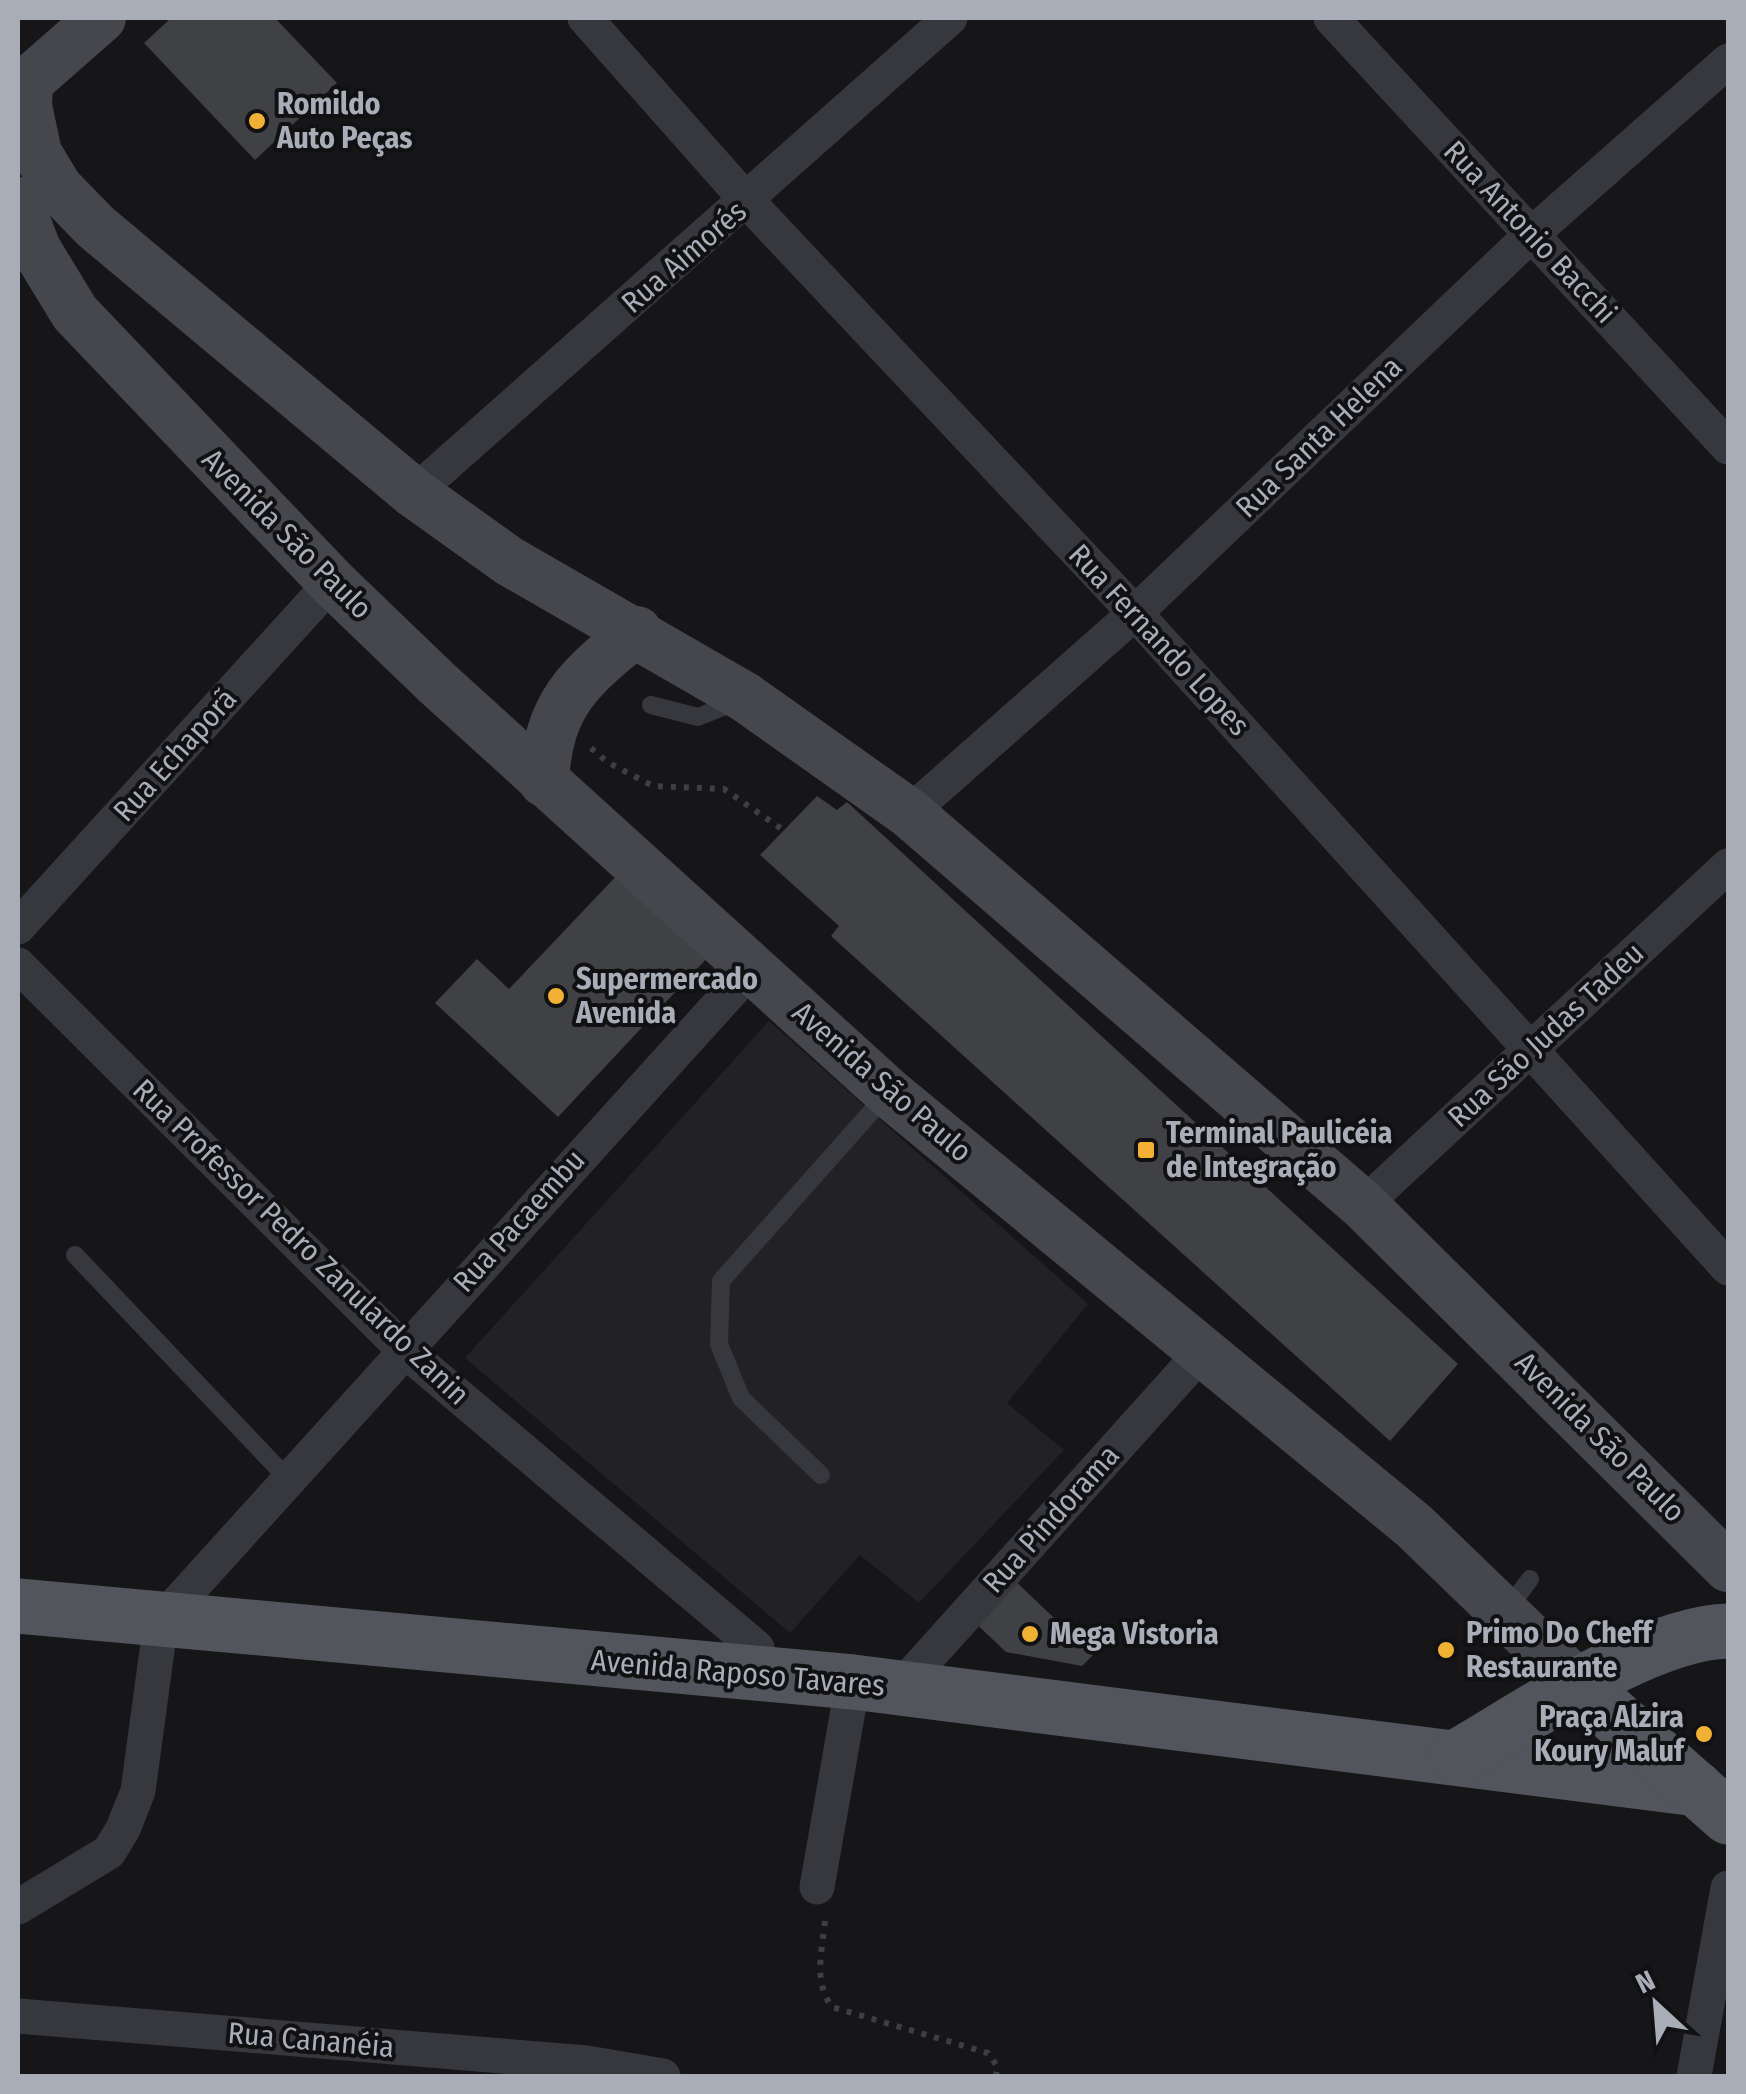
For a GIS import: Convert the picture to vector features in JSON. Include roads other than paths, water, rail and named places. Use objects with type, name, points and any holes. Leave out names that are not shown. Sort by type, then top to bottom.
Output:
[{"type":"main road","points":[[23,87],[101,18]]},
{"type":"main road","name":"Avenida São Paulo","points":[[23,87],[30,130],[42,162],[58,188],[96,228],[414,493],[509,561],[745,696],[909,814],[1363,1205],[1728,1567]]},
{"type":"main road","name":"Avenida São Paulo","points":[[18,202],[36,249],[75,313],[332,582],[544,782],[888,1093],[1414,1526],[1518,1596],[1580,1686],[1712,1803]]},
{"type":"main road","points":[[18,273],[75,313]]},
{"type":"main road","points":[[544,782],[556,717],[578,678],[637,631]]},
{"type":"main road","name":"Avenida Raposo Tavares","points":[[18,1606],[876,1685],[1457,1756],[1712,1803]]},
{"type":"main road","points":[[1457,1756],[1580,1686],[1709,1635]]},
{"type":"main road","points":[[1646,1744],[1654,1693],[1664,1669],[1709,1635]]},
{"type":"street","name":"Rua Fernando Lopes","points":[[585,18],[748,202],[1135,612],[1728,1268]]},
{"type":"street","name":"Rua Aimorés","points":[[414,493],[748,202],[950,18]]},
{"type":"street","name":"Rua Antonio Bacchi","points":[[1331,18],[1728,447]]},
{"type":"street","name":"Rua Santa Helena","points":[[909,814],[1135,612],[1532,234],[1728,61]]},
{"type":"street","name":"Rua Echaporã","points":[[18,927],[332,582]]},
{"type":"street","name":"Rua São Judas Tadeu","points":[[1363,1205],[1728,866]]},
{"type":"street","name":"Rua Professor Pedro Zanulardo Zanin","points":[[18,965],[403,1350],[757,1648],[758,1674]]},
{"type":"street","name":"Rua Pacaembu","points":[[161,1621],[753,967]]},
{"type":"street","name":"Rua Pindorama","points":[[876,1685],[1203,1350]]},
{"type":"street","points":[[18,1907],[109,1852],[123,1830],[138,1792],[161,1621]]},
{"type":"street","points":[[817,1887],[876,1685]]},
{"type":"street","points":[[1694,2076],[1720,1989],[1728,1888]]},
{"type":"street","name":"Rua Cananéia","points":[[18,2016],[587,2063],[664,2076]]},
{"type":"lane","points":[[651,705],[698,717],[745,696]]},
{"type":"lane","points":[[821,1475],[740,1398],[719,1344],[721,1281],[888,1093]]},
{"type":"lane","points":[[74,1255],[289,1480]]},
{"type":"place","name":"Romildo Auto Peças","points":[[257,121]]},
{"type":"place","name":"Supermercado Avenida","points":[[556,996]]},
{"type":"place","name":"Terminal Paulicéia de Integração","points":[[1146,1150]]},
{"type":"place","name":"Mega Vistoria","points":[[1030,1634]]},
{"type":"place","name":"Primo Do Cheff Restaurante","points":[[1446,1650]]},
{"type":"place","name":"Praça Alzira Koury Maluf","points":[[1704,1734]]}]
